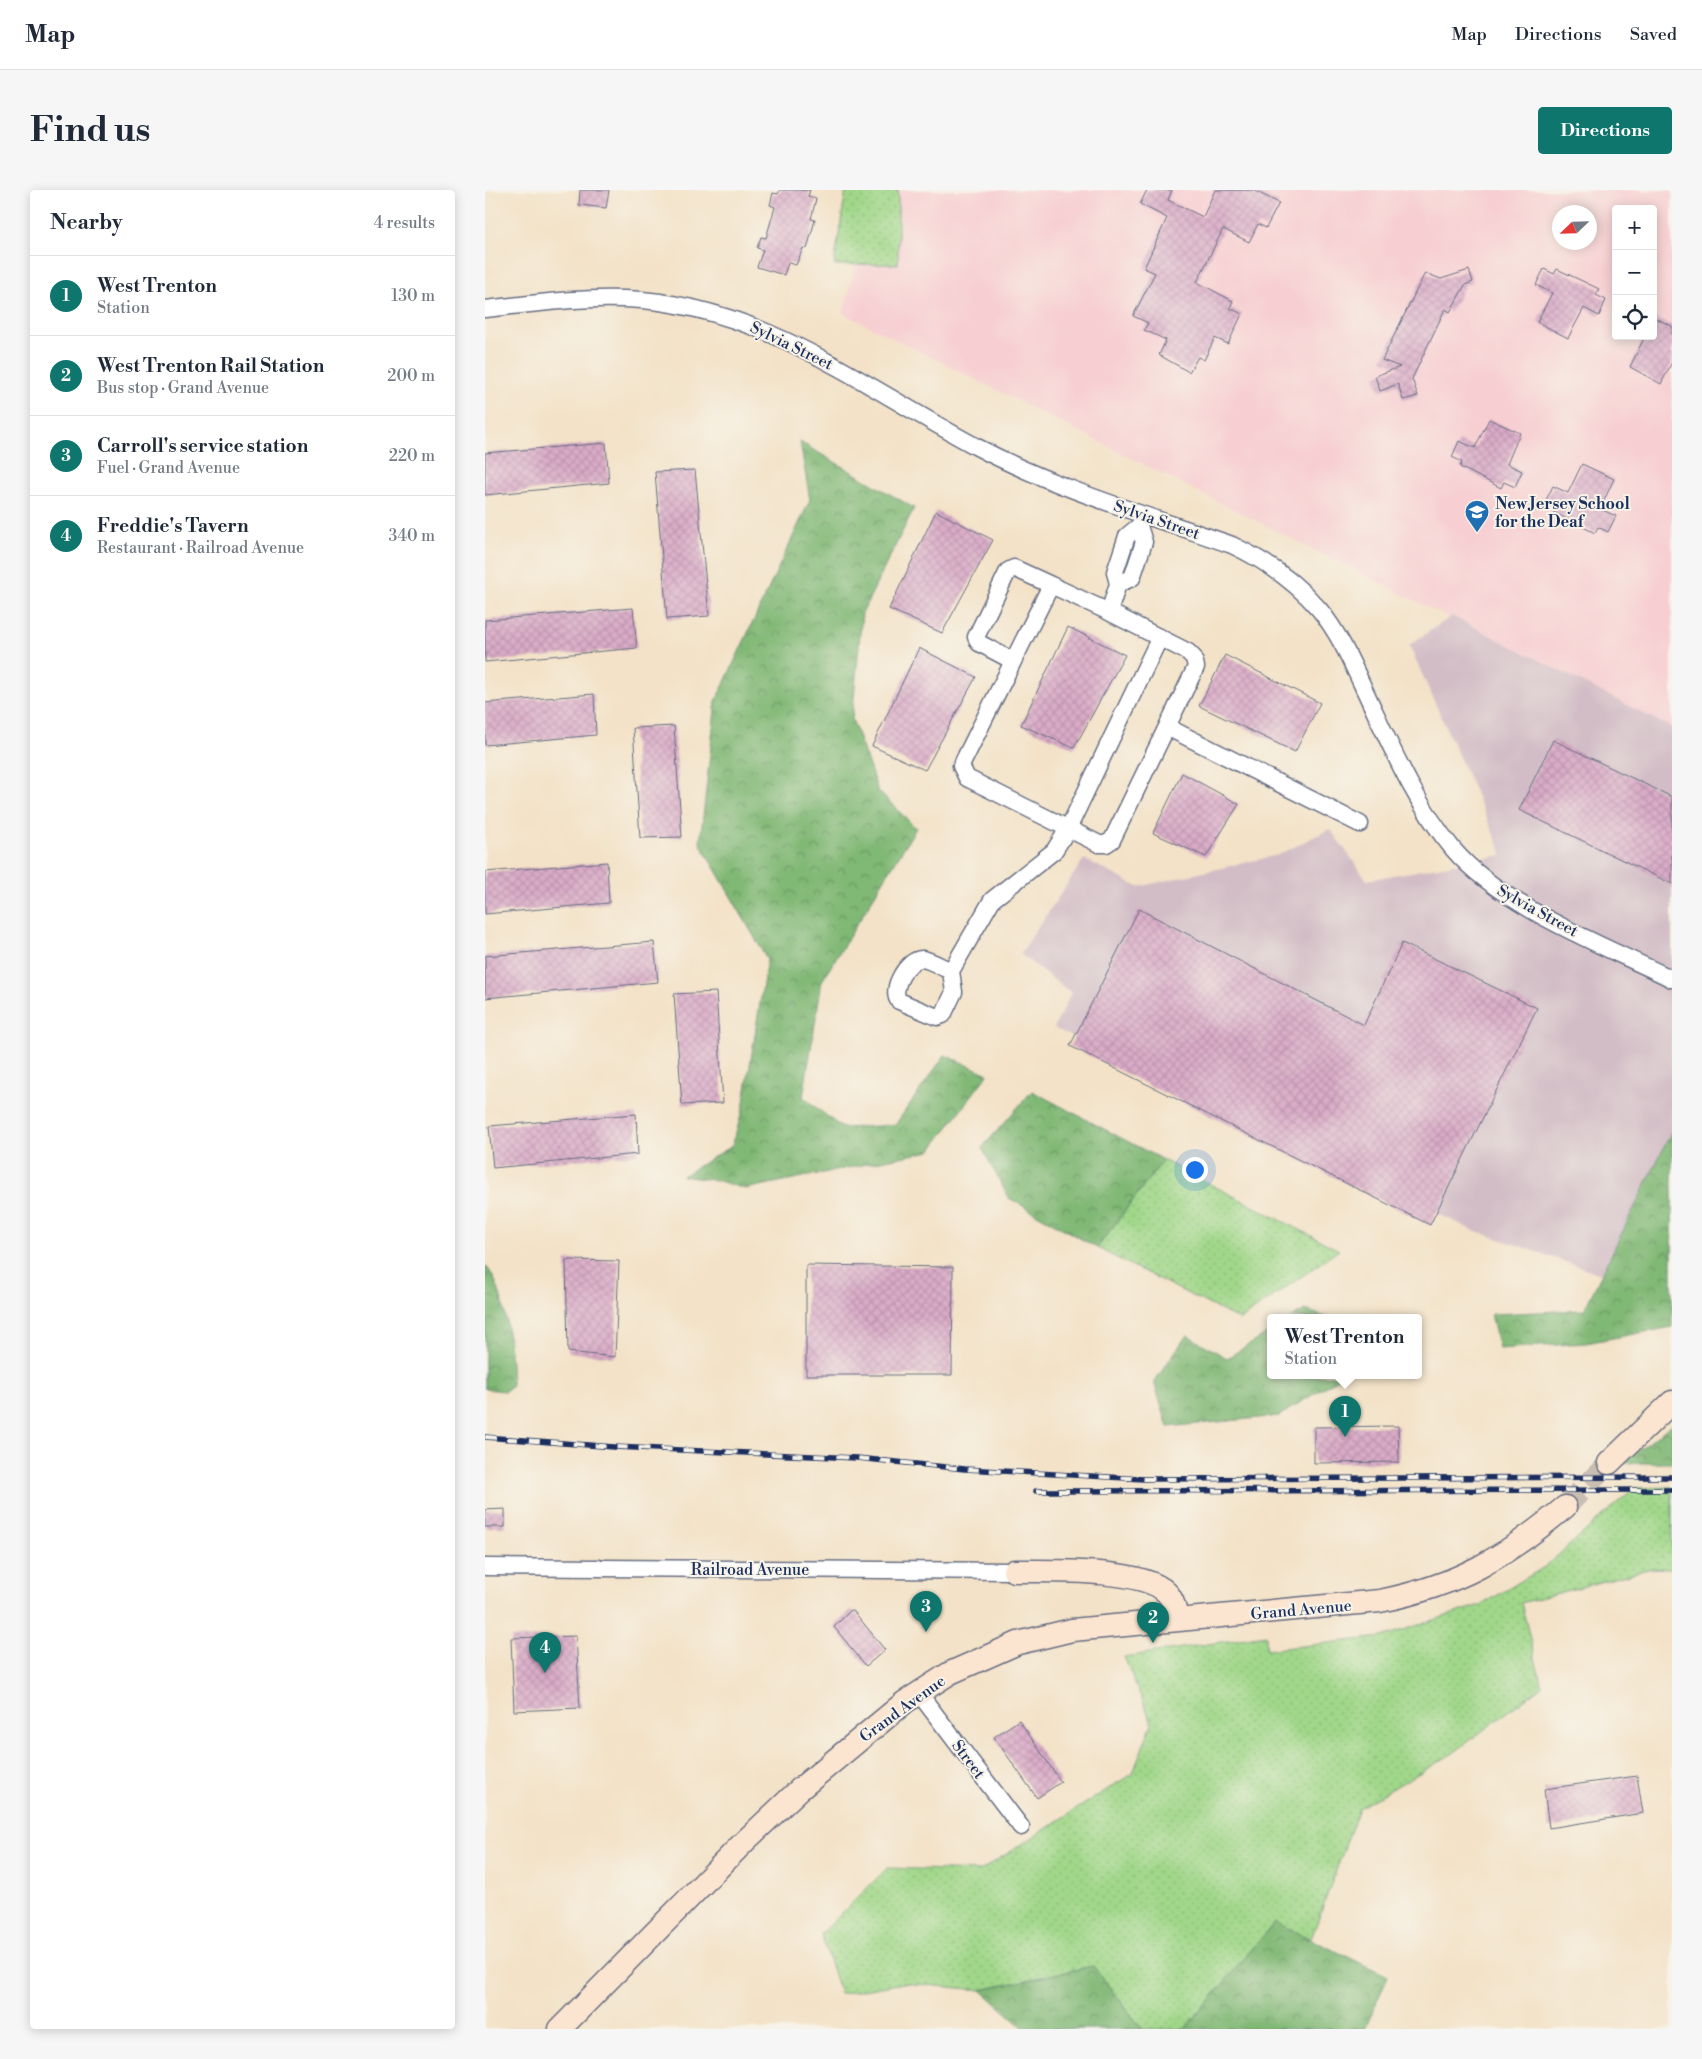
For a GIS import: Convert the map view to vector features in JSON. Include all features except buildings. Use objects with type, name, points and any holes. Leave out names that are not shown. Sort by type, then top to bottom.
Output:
[{"type":"main road","points":[[1609,1463],[1672,1402]]},
{"type":"main road","name":"Grand Avenue","points":[[560,2029],[744,1842],[859,1738],[918,1692],[980,1658],[1017,1643],[1072,1630],[1380,1601],[1412,1594],[1449,1583],[1484,1567],[1517,1546],[1565,1507]]},
{"type":"main road","points":[[1014,1571],[1080,1572],[1120,1576],[1155,1584],[1171,1598],[1177,1620]]},
{"type":"street","name":"Sylvia Street","points":[[485,309],[580,299],[627,299],[673,304],[741,321],[806,349],[977,447],[1017,467],[1141,520],[1232,545],[1279,571],[1302,591],[1336,633],[1413,793],[1431,822],[1454,850],[1476,872],[1508,896],[1539,914],[1672,979]]},
{"type":"street","points":[[1109,612],[1118,584],[1131,578],[1144,542],[1141,520]]},
{"type":"street","points":[[1013,662],[979,643],[976,637],[1008,571],[1014,568],[1051,584],[1109,612],[1188,652],[1194,658],[1196,667],[1111,840],[1106,844],[1099,844],[967,778],[961,766],[1013,662],[1051,584]]},
{"type":"street","points":[[951,971],[992,900],[1054,851],[1068,829],[1160,638]]},
{"type":"street","points":[[1167,727],[1361,824]]},
{"type":"street","name":"Railroad Avenue","points":[[485,1567],[1014,1571]]},
{"type":"street","name":"Street","points":[[918,1692],[1021,1827]]},
{"type":"shaded area","name":"New Jersey School for the Deaf","points":[[876,190],[1672,190],[1672,730],[843,313]]},
{"type":"shaded area","points":[[1452,616],[1672,728],[1672,1131],[1601,1274],[1470,1229],[1054,1028],[1071,993],[1020,954],[1084,859],[1138,887],[1278,855],[1330,829],[1367,880],[1503,855],[1409,645]]},
{"type":"green space","points":[[846,190],[898,190],[898,264],[834,265]]},
{"type":"green space","points":[[800,442],[914,508],[862,613],[852,719],[878,791],[916,828],[822,981],[803,1097],[842,1128],[895,1125],[945,1055],[988,1074],[930,1151],[745,1189],[719,1181],[682,1176],[732,1146],[743,1109],[767,959],[700,843],[716,701],[810,500]]},
{"type":"green space","points":[[1032,1091],[1163,1160],[1097,1248],[1009,1198],[982,1148]]},
{"type":"green space","points":[[1672,1131],[1672,1327],[1586,1343],[1499,1349],[1491,1314],[1584,1310]]},
{"type":"green space","points":[[1163,1160],[1339,1250],[1240,1320],[1097,1248]]},
{"type":"green space","points":[[485,1265],[498,1289],[506,1322],[512,1386],[505,1391],[485,1389]]},
{"type":"green space","points":[[1305,1310],[1317,1314],[1298,1314]]},
{"type":"green space","points":[[1267,1333],[1267,1379],[1337,1379],[1279,1416],[1168,1427],[1154,1382],[1187,1335],[1227,1358]]},
{"type":"green space","points":[[1672,1424],[1672,1463],[1623,1463]]},
{"type":"green space","points":[[1672,1487],[1672,1569],[1652,1568],[1521,1603],[1542,1686],[1452,1754],[1359,1808],[1311,1939],[1275,1922],[1185,2029],[1142,2029],[1093,1966],[981,1990],[904,1983],[840,1994],[821,1934],[887,1868],[980,1871],[1133,1773],[1152,1723],[1124,1657],[1266,1635],[1266,1650],[1382,1637],[1483,1604],[1546,1566],[1634,1488]]},
{"type":"green space","points":[[1275,1922],[1388,1976],[1365,2029],[1185,2029]]},
{"type":"green space","points":[[1093,1966],[1142,2029],[1025,2029],[981,1990]]},
{"type":"tunnel","points":[[1565,1507],[1609,1463]]},
{"type":"railway","points":[[485,1437],[614,1447],[857,1458],[965,1469],[1144,1479],[1672,1477]]},
{"type":"railway","points":[[1036,1491],[1672,1490]]},
{"type":"place","name":"New Jersey School for the Deaf","points":[[1477,533]]},
{"type":"place","name":"West Trenton","points":[[1345,1437]]},
{"type":"place","name":"Carroll's service station","points":[[926,1632]]},
{"type":"place","name":"West Trenton Rail Station","points":[[1153,1643]]},
{"type":"place","name":"Freddie's Tavern","points":[[545,1673]]}]
